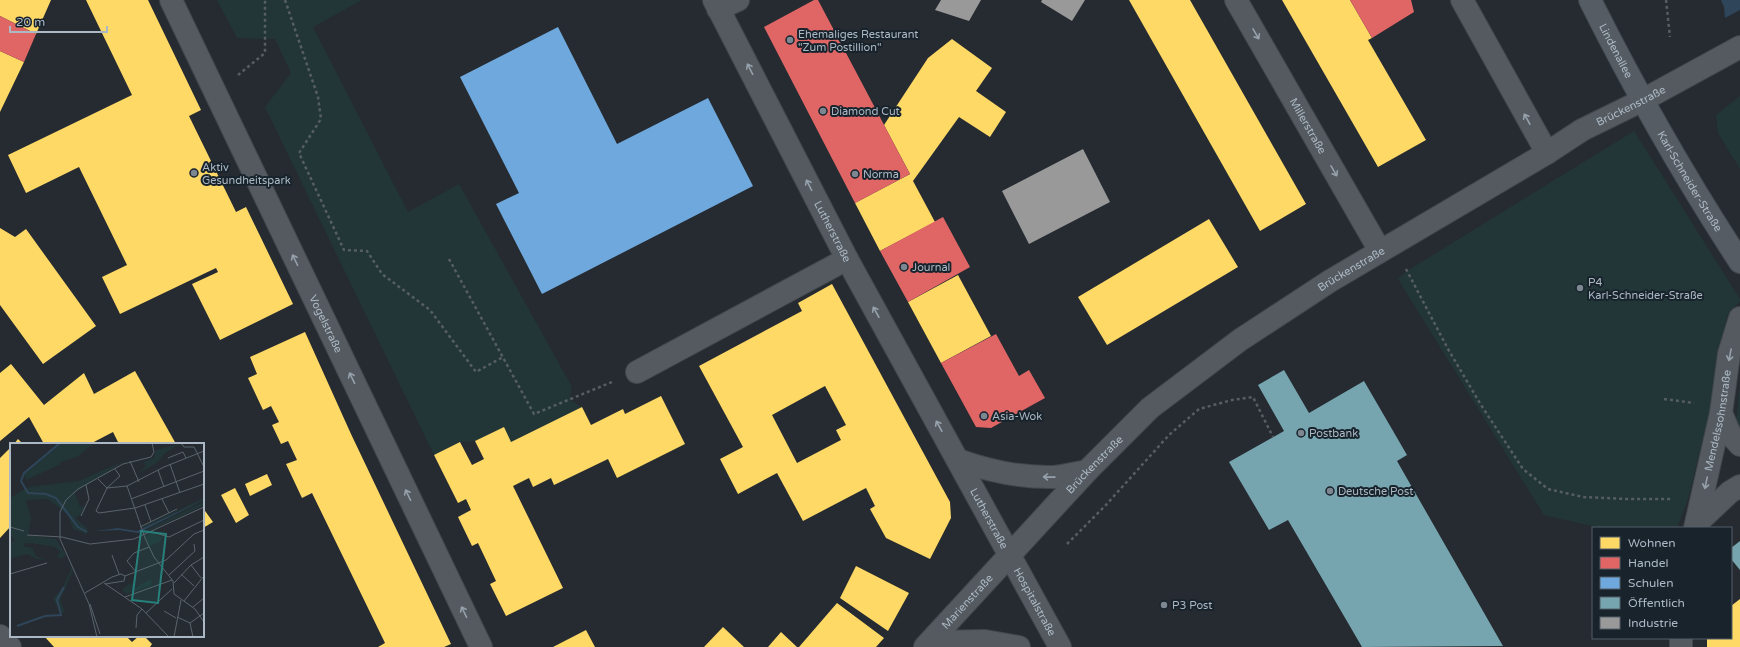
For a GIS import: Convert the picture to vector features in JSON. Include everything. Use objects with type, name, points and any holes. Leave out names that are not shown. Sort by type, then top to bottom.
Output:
[{"type":"main road","name":"Lindenallee","points":[[1590,0],[1643,100]]},
{"type":"main road","name":"Karl-Schneider-Straße","points":[[1643,100],[1680,165],[1740,262]]},
{"type":"street","name":"Vogelstraße","points":[[171,0],[481,647]]},
{"type":"street","points":[[716,5],[738,0]]},
{"type":"street","name":"Millerstraße","points":[[1236,0],[1386,248]]},
{"type":"street","points":[[1462,0],[1547,153]]},
{"type":"street","name":"Lutherstraße","points":[[716,5],[847,259],[1010,556]]},
{"type":"street","name":"Brückenstraße","points":[[1010,556],[1087,471],[1150,408],[1240,340],[1386,248],[1547,153],[1582,130],[1643,100],[1740,47]]},
{"type":"street","points":[[637,372],[847,259]]},
{"type":"street","name":"Mendelssohnstraße","points":[[1696,525],[1721,413],[1729,354],[1740,318]]},
{"type":"street","points":[[1721,413],[1730,434],[1740,445]]},
{"type":"street","points":[[958,460],[984,469],[1020,476],[1055,477],[1087,471]]},
{"type":"street","name":"Mendelssohnstraße","points":[[1696,525],[1730,492],[1740,486]]},
{"type":"street","name":"Marienstraße","points":[[928,645],[1010,556]]},
{"type":"street","name":"Hospitalstraße","points":[[1010,556],[1060,647]]},
{"type":"street","points":[[0,636],[10,647]]},
{"type":"street","points":[[928,645],[985,641],[1019,647]]},
{"type":"path","points":[[265,0],[265,53]]},
{"type":"path","points":[[285,0],[318,97],[321,119],[299,153],[344,250],[367,251],[382,274],[430,310],[476,372],[503,357]]},
{"type":"path","points":[[1666,0],[1670,37]]},
{"type":"path","points":[[1386,248],[1407,270],[1448,349],[1481,405],[1523,469],[1548,490],[1583,497],[1627,499],[1703,499]]},
{"type":"path","points":[[449,259],[534,414],[637,372]]},
{"type":"path","points":[[1067,544],[1105,506],[1169,435],[1199,409],[1232,400],[1253,398],[1273,437]]},
{"type":"green space","points":[[217,0],[362,0],[313,27],[408,212],[459,184],[572,387],[570,400],[582,407],[511,442],[504,427],[475,441],[460,442],[434,455],[265,107],[291,73],[275,39],[237,38]]},
{"type":"green space","points":[[1740,96],[1740,169],[1718,133],[1716,115]]},
{"type":"green space","points":[[1634,131],[1740,299],[1740,301],[1727,316],[1711,406],[1688,499],[1677,527],[1597,527],[1544,515],[1398,279],[1407,271]]},
{"type":"green space","points":[[1740,387],[1740,427],[1736,423]]},
{"type":"water","points":[[1721,0],[1740,0],[1740,45],[1725,18],[1724,7]]},
{"type":"pier","points":[[1740,10],[1740,47],[1723,19]]},
{"type":"building: Wohnen","points":[[0,0],[51,0],[36,34],[0,16]]},
{"type":"building: Wohnen","points":[[86,0],[148,0],[201,110],[189,116],[236,212],[246,207],[293,304],[220,340],[192,284],[218,272],[216,268],[120,314],[102,277],[127,265],[79,167],[26,193],[8,155],[132,95]]},
{"type":"building: Wohnen","points":[[1129,0],[1190,0],[1306,204],[1260,231]]},
{"type":"building: Wohnen","points":[[1282,0],[1350,0],[1372,38],[1368,40],[1426,140],[1378,167]]},
{"type":"building: Wohnen","points":[[952,39],[992,68],[976,91],[1006,112],[990,137],[959,117],[913,181],[935,222],[880,251],[855,203],[910,174],[884,125],[928,58]]},
{"type":"building: Wohnen","points":[[0,51],[24,62],[0,112]]},
{"type":"building: Wohnen","points":[[1209,219],[1238,267],[1107,345],[1078,297]]},
{"type":"building: Wohnen","points":[[0,228],[15,237],[26,229],[96,326],[43,364],[0,305]]},
{"type":"building: Wohnen","points":[[958,275],[991,336],[941,363],[908,302]]},
{"type":"building: Wohnen","points":[[832,284],[950,502],[951,518],[930,559],[886,538],[870,509],[875,506],[866,488],[803,521],[777,473],[738,494],[720,459],[743,447],[699,366],[802,311],[798,303]],"holes":[[[825,386],[846,425],[836,430],[841,440],[797,463],[772,415]]]},
{"type":"building: Wohnen","points":[[305,332],[351,434],[451,644],[444,647],[378,647],[385,643],[312,493],[302,498],[286,464],[297,460],[288,441],[281,444],[272,425],[279,422],[271,406],[263,410],[248,378],[257,374],[250,357]]},
{"type":"building: Wohnen","points":[[11,364],[44,405],[84,373],[94,394],[135,371],[175,443],[118,443],[113,432],[92,443],[43,443],[29,417],[0,441],[0,373]]},
{"type":"building: Wohnen","points":[[661,396],[685,444],[617,478],[608,459],[554,485],[551,478],[533,487],[529,478],[513,486],[563,588],[506,616],[490,584],[496,581],[478,543],[472,546],[458,517],[471,510],[466,499],[458,503],[434,455],[460,442],[472,465],[484,459],[475,441],[504,427],[511,442],[582,407],[591,425],[623,409],[625,414]]},
{"type":"building: Wohnen","points":[[18,439],[22,443],[15,443]]},
{"type":"building: Wohnen","points":[[10,448],[10,527],[0,538],[0,458]]},
{"type":"building: Wohnen","points":[[267,474],[272,485],[250,496],[245,484]]},
{"type":"building: Wohnen","points":[[235,488],[249,515],[236,523],[221,495]]},
{"type":"building: Wohnen","points":[[204,509],[213,522],[204,527]]},
{"type":"building: Wohnen","points":[[856,566],[909,593],[888,631],[840,598]]},
{"type":"building: Wohnen","points":[[1740,599],[1740,647],[1707,647],[1707,639],[1732,639],[1732,605]]},
{"type":"building: Wohnen","points":[[837,603],[884,638],[876,647],[799,647]]},
{"type":"building: Wohnen","points":[[723,627],[744,647],[704,647]]},
{"type":"building: Wohnen","points":[[586,630],[595,647],[553,647]]},
{"type":"building: Wohnen","points":[[781,632],[797,647],[768,647]]},
{"type":"building: Wohnen","points":[[45,637],[127,637],[132,642],[138,637],[145,637],[152,644],[150,647],[54,647]]},
{"type":"building: Handel","points":[[814,0],[818,0],[910,174],[855,203],[764,27]]},
{"type":"building: Handel","points":[[1350,0],[1411,0],[1414,12],[1372,38]]},
{"type":"building: Handel","points":[[0,16],[36,34],[24,62],[0,51]]},
{"type":"building: Handel","points":[[943,217],[970,267],[908,302],[880,251]]},
{"type":"building: Handel","points":[[996,334],[1019,376],[1029,370],[1045,398],[991,428],[976,427],[941,363]]},
{"type":"building: Schulen","points":[[558,27],[617,144],[708,98],[753,186],[542,294],[496,204],[519,193],[460,77]]},
{"type":"building: Öffentlich","name":"Deutsche Post","points":[[1284,370],[1309,413],[1364,381],[1407,455],[1397,461],[1503,646],[1362,647],[1288,520],[1269,530],[1229,462],[1284,431],[1258,385]]},
{"type":"building: Öffentlich","points":[[1740,541],[1740,570],[1732,560],[1732,547]]},
{"type":"building: Industrie","points":[[941,0],[981,0],[969,21],[935,10]]},
{"type":"building: Industrie","points":[[1042,0],[1085,0],[1072,21],[1041,2]]},
{"type":"building: Industrie","points":[[1083,149],[1110,202],[1029,244],[1002,191]]},
{"type":"place","name":"Ehemaliges Restaurant \"Zum Postillion\"","points":[[790,40]]},
{"type":"place","name":"Diamond Cut","points":[[823,111]]},
{"type":"place","name":"Aktiv Gesundheitspark","points":[[194,173]]},
{"type":"place","name":"Norma","points":[[855,174]]},
{"type":"place","name":"Journal","points":[[904,267]]},
{"type":"place","name":"P4 Karl-Schneider-Straße","points":[[1580,288]]},
{"type":"place","name":"Asia-Wok","points":[[984,416]]},
{"type":"place","name":"Postbank","points":[[1301,433]]},
{"type":"place","name":"Deutsche Post","points":[[1330,491]]},
{"type":"place","name":"P3 Post","points":[[1164,605]]}]
